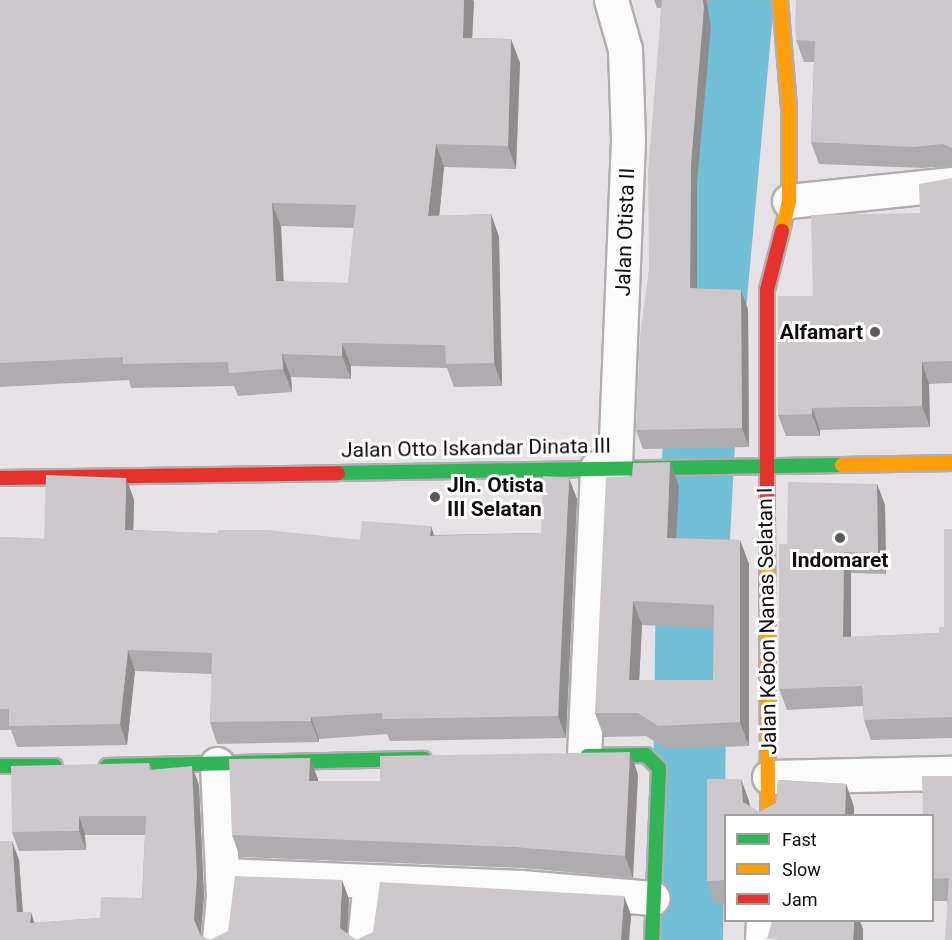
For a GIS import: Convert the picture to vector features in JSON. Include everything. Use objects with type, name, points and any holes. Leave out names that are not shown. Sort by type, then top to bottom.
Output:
[{"type":"street","name":"Jalan Otista II","points":[[578,756],[606,466],[628,140],[625,49],[611,0]]},
{"type":"street","name":"Jalan Kebon Nanas Selatan I","points":[[768,814],[767,290],[789,201],[789,107],[780,0]]},
{"type":"street","points":[[789,201],[952,184]]},
{"type":"street","name":"Jalan Otto Iskandar Dinata III","points":[[0,478],[606,466],[952,463]]},
{"type":"street","points":[[578,756],[646,755],[659,768],[652,940]]},
{"type":"street","points":[[96,766],[442,759]]},
{"type":"street","points":[[217,764],[222,875],[219,940]]},
{"type":"street","points":[[0,766],[72,766]]},
{"type":"street","name":"Jalan Kebon Nanas Selatan I","points":[[769,777],[952,774]]},
{"type":"street","points":[[222,875],[521,887],[653,897]]},
{"type":"street","points":[[364,940],[370,881]]},
{"type":"street","points":[[762,940],[763,922]]},
{"type":"building","points":[[0,0],[464,0],[463,38],[511,39],[508,146],[436,144],[428,216],[491,214],[494,363],[446,364],[445,345],[342,343],[342,356],[282,354],[283,369],[229,373],[228,362],[123,364],[123,357],[0,363]],"holes":[[[272,203],[356,205],[348,283],[276,281]]]},
{"type":"building","points":[[662,0],[703,0],[691,164],[690,288],[741,290],[742,428],[636,430],[640,336],[649,270],[648,172]]},
{"type":"building","points":[[796,0],[952,0],[952,148],[943,144],[914,147],[811,142],[815,41],[796,40]]},
{"type":"building","points":[[952,178],[952,361],[922,362],[922,406],[812,408],[812,414],[778,415],[778,296],[813,296],[811,215],[920,213],[919,184]]},
{"type":"building","points":[[670,462],[667,538],[740,540],[740,722],[658,726],[638,713],[595,713],[606,477],[632,476],[633,463]],"holes":[[[633,601],[714,605],[713,680],[629,680]]]},
{"type":"building","points":[[46,475],[126,478],[125,530],[218,533],[218,530],[268,530],[360,540],[362,521],[431,526],[430,536],[541,533],[543,476],[569,478],[558,716],[382,719],[382,713],[311,717],[311,721],[210,722],[212,653],[128,650],[120,724],[9,726],[9,709],[0,709],[0,537],[44,539]]},
{"type":"building","points":[[788,482],[877,484],[878,553],[844,552],[843,637],[939,633],[939,627],[944,627],[944,529],[952,529],[952,717],[864,720],[862,686],[779,689],[779,544],[787,544]]},
{"type":"building","points":[[630,752],[625,856],[514,847],[232,835],[229,759],[310,758],[309,781],[380,781],[380,756]]},
{"type":"building","points":[[149,763],[149,770],[192,766],[197,877],[194,920],[201,936],[210,940],[0,940],[0,841],[12,841],[17,912],[31,912],[30,923],[100,918],[101,897],[142,898],[146,816],[79,816],[79,831],[12,832],[11,766]]},
{"type":"building","points":[[922,776],[952,776],[952,940],[945,940],[949,878],[934,879],[934,814],[923,814]]},
{"type":"building","points":[[707,779],[741,779],[743,802],[759,812],[776,803],[778,780],[846,784],[845,814],[724,814],[724,880],[707,881]]},
{"type":"building","points":[[235,876],[342,880],[340,928],[356,940],[210,940],[228,931]]},
{"type":"building","points":[[380,882],[624,896],[621,940],[356,940],[373,932]]},
{"type":"building","points":[[772,922],[854,922],[853,940],[767,939]]},
{"type":"waterway","points":[[687,940],[692,576],[701,407],[738,0]]},
{"type":"traffic: fast","points":[[338,473],[842,465]]},
{"type":"traffic: fast","points":[[587,756],[646,755],[659,768],[652,940]]},
{"type":"traffic: fast","points":[[107,766],[424,759]]},
{"type":"traffic: fast","points":[[0,766],[55,766]]},
{"type":"traffic: slow","points":[[780,0],[789,107],[789,201],[782,231]]},
{"type":"traffic: slow","points":[[842,465],[952,463]]},
{"type":"traffic: slow","points":[[767,513],[768,814]]},
{"type":"traffic: jam","points":[[767,513],[767,290],[782,231]]},
{"type":"traffic: jam","points":[[0,478],[338,473]]},
{"type":"place","name":"Alfamart","points":[[875,332]]},
{"type":"place","name":"Jln. Otista III Selatan","points":[[435,497]]},
{"type":"place","name":"Indomaret","points":[[840,538]]}]
